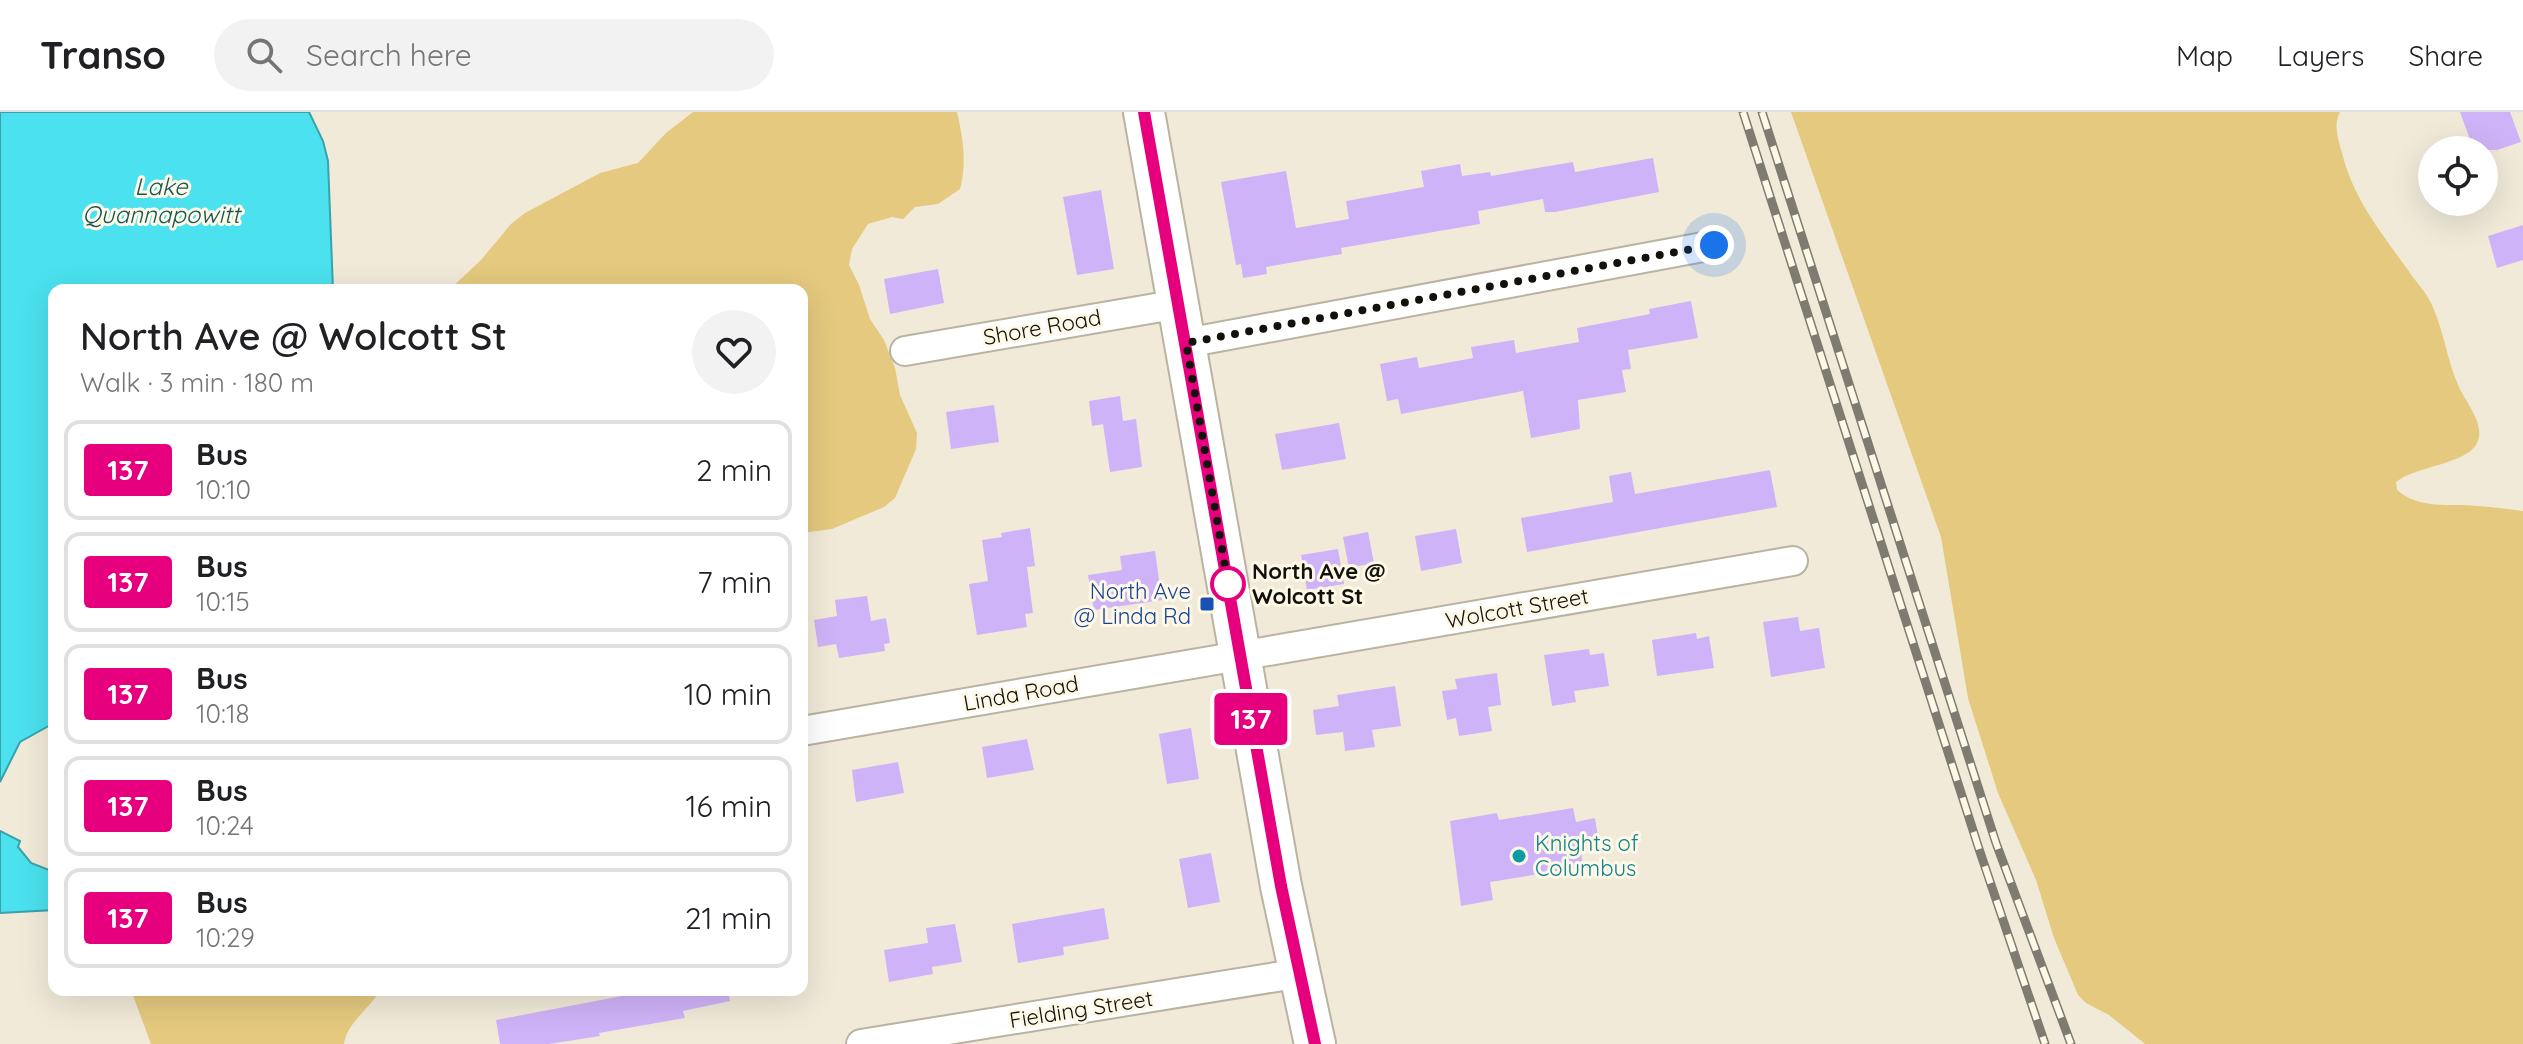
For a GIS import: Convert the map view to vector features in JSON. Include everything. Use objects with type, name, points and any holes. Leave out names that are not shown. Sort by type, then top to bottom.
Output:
[{"type":"street","points":[[1144,112],[1281,886],[1315,1044]]},
{"type":"street","points":[[1186,343],[1714,245]]},
{"type":"street","name":"Shore Road","points":[[905,351],[1179,304]]},
{"type":"street","name":"Wolcott Street","points":[[1240,655],[1793,561]]},
{"type":"street","name":"Linda Road","points":[[808,730],[1240,655]]},
{"type":"street","name":"Fielding Street","points":[[861,1044],[1301,973]]},
{"type":"shaded area","points":[[693,112],[957,112],[963,150],[960,189],[938,204],[915,207],[903,219],[892,217],[868,224],[852,249],[849,265],[870,319],[884,340],[895,368],[900,395],[917,433],[916,449],[895,498],[884,507],[832,529],[808,532],[808,284],[455,284],[525,213],[600,173],[638,163],[666,133]]},
{"type":"shaded area","points":[[1791,112],[2340,112],[2338,137],[2353,186],[2378,228],[2430,301],[2455,377],[2479,429],[2477,443],[2463,456],[2405,477],[2396,482],[2397,490],[2425,503],[2523,511],[2523,1044],[2145,1044],[2078,995],[2054,938],[2036,880],[1998,793],[1968,698],[1941,537]]},
{"type":"shaded area","points":[[133,996],[377,996],[349,1029],[344,1044],[151,1044]]},
{"type":"water","name":"Lake Quannapowitt","points":[[0,112],[309,112],[323,141],[328,161],[333,284],[48,284],[48,726],[20,742],[0,782]]},
{"type":"water","points":[[0,831],[20,841],[18,847],[31,863],[48,870],[48,910],[0,913]]},
{"type":"building","points":[[2460,112],[2510,112],[2521,142],[2498,150],[2498,136],[2469,136]]},
{"type":"building","points":[[1653,158],[1659,192],[1555,212],[1545,212],[1543,199],[1478,211],[1480,224],[1341,248],[1342,254],[1266,267],[1267,274],[1243,278],[1241,264],[1236,265],[1221,182],[1286,171],[1296,228],[1349,219],[1346,201],[1424,187],[1421,171],[1460,164],[1462,176],[1490,172],[1491,176],[1573,162],[1575,172]]},
{"type":"building","points":[[1101,190],[1114,269],[1077,275],[1063,197]]},
{"type":"building","points":[[2523,225],[2523,260],[2497,268],[2488,236]]},
{"type":"building","points":[[938,269],[944,303],[890,314],[884,279]]},
{"type":"building","points":[[1691,301],[1698,338],[1628,350],[1631,369],[1622,370],[1626,392],[1578,400],[1580,429],[1531,438],[1523,391],[1401,414],[1398,399],[1387,401],[1380,364],[1417,357],[1419,368],[1473,358],[1471,347],[1514,340],[1516,353],[1579,342],[1577,328],[1650,314],[1649,309]]},
{"type":"building","points":[[1120,396],[1123,421],[1092,426],[1089,401]]},
{"type":"building","points":[[994,405],[999,442],[951,449],[946,412]]},
{"type":"building","points":[[1136,419],[1142,467],[1110,472],[1103,424]]},
{"type":"building","points":[[1339,423],[1346,459],[1282,470],[1275,434]]},
{"type":"building","points":[[1770,470],[1777,507],[1527,552],[1521,518],[1613,502],[1609,476],[1631,472],[1635,494]]},
{"type":"building","points":[[1030,528],[1035,566],[1027,567],[1033,613],[1025,614],[1027,627],[977,635],[969,584],[988,581],[982,540]]},
{"type":"building","points":[[1456,529],[1462,563],[1421,571],[1415,536]]},
{"type":"building","points":[[1368,532],[1374,563],[1349,568],[1343,537]]},
{"type":"building","points":[[1338,549],[1344,584],[1307,590],[1301,555]]},
{"type":"building","points":[[1155,551],[1162,600],[1094,610],[1088,575],[1122,570],[1120,556]]},
{"type":"building","points":[[867,596],[871,621],[886,618],[890,643],[884,644],[885,651],[839,658],[836,644],[818,647],[814,620],[837,616],[835,600]]},
{"type":"building","points":[[1798,617],[1800,631],[1819,628],[1825,668],[1771,677],[1763,622]]},
{"type":"building","points":[[1696,633],[1697,639],[1709,636],[1714,668],[1657,676],[1652,640]]},
{"type":"building","points":[[1589,649],[1590,655],[1604,653],[1609,686],[1574,691],[1576,702],[1552,706],[1544,655]]},
{"type":"building","points":[[1497,673],[1501,705],[1488,707],[1492,731],[1459,736],[1456,718],[1447,720],[1442,691],[1457,689],[1455,679]]},
{"type":"building","points":[[1395,686],[1401,726],[1372,730],[1375,747],[1345,751],[1343,732],[1316,735],[1313,710],[1339,706],[1337,695]]},
{"type":"building","points":[[1191,728],[1199,779],[1167,784],[1159,734]]},
{"type":"building","points":[[1027,739],[1034,770],[987,778],[982,747]]},
{"type":"building","points":[[898,762],[904,793],[856,802],[852,770]]},
{"type":"building","name":"Knights of Columbus","points":[[1573,808],[1576,822],[1595,818],[1600,849],[1581,852],[1583,867],[1490,882],[1493,900],[1461,906],[1450,821],[1497,813],[1499,820]]},
{"type":"building","points":[[1211,853],[1220,902],[1188,908],[1179,859]]},
{"type":"building","points":[[1104,908],[1109,939],[1063,947],[1064,955],[1018,963],[1012,924]]},
{"type":"building","points":[[955,924],[962,962],[932,967],[933,974],[889,982],[884,950],[928,943],[926,928]]},
{"type":"building","points":[[622,996],[729,996],[730,1001],[683,1011],[685,1018],[549,1044],[500,1044],[496,1020]]},
{"type":"railway","points":[[1743,112],[1979,849],[2045,1044]]},
{"type":"railway","points":[[1762,112],[1996,843],[2071,1044]]},
{"type":"bus line","name":"137","points":[[1144,112],[1281,886],[1315,1044]]},
{"type":"place","name":"North Ave @ Wolcott St","points":[[1228,584]]},
{"type":"place","name":"North Ave @ Linda Rd","points":[[1207,604]]},
{"type":"place","name":"Knights of Columbus","points":[[1519,856]]},
{"type":"route","points":[[1228,584],[1230,595],[1186,343],[1714,245]]}]
